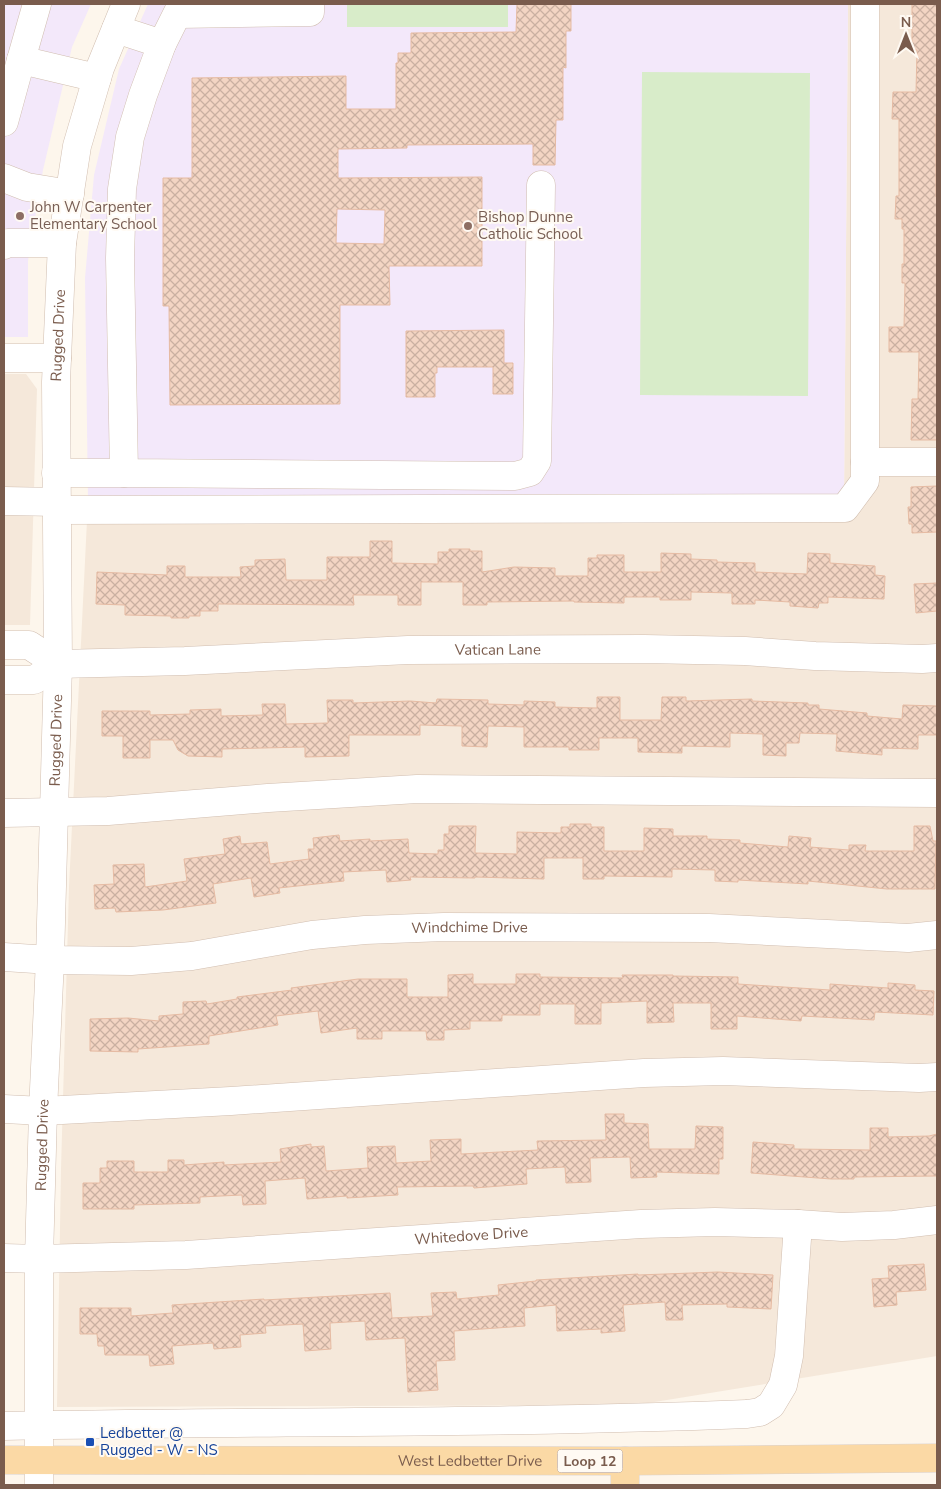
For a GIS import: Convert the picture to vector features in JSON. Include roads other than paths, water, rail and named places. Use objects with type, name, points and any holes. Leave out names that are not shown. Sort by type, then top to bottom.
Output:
[{"type":"main road","name":"West Ledbetter Drive","points":[[4,1460],[39,1472],[625,1473],[937,1458]]},
{"type":"street","points":[[4,122],[37,4]]},
{"type":"street","name":"Rugged Drive","points":[[39,1472],[39,1259],[58,664],[57,358],[62,243],[77,146],[97,78],[126,4]]},
{"type":"street","points":[[124,473],[120,258],[122,189],[130,137],[142,95],[162,44],[180,9],[310,12],[310,4]]},
{"type":"street","points":[[4,502],[57,506],[845,508],[865,481],[865,4]]},
{"type":"street","points":[[116,28],[162,44]]},
{"type":"street","points":[[21,60],[97,78]]},
{"type":"street","points":[[4,178],[27,187],[70,194]]},
{"type":"street","points":[[56,473],[515,476],[530,472],[536,461],[541,186]]},
{"type":"street","points":[[4,244],[62,243]]},
{"type":"street","points":[[4,358],[57,358]]},
{"type":"street","points":[[865,462],[937,462]]},
{"type":"street","points":[[4,644],[29,645],[58,664],[34,680],[4,680]]},
{"type":"street","name":"Vatican Lane","points":[[58,664],[185,661],[408,650],[634,649],[745,651],[815,656],[937,658]]},
{"type":"street","points":[[4,813],[108,811],[417,788],[937,793]]},
{"type":"street","name":"Windchime Drive","points":[[4,957],[50,960],[148,960],[192,956],[312,935],[366,930],[444,927],[709,928],[908,938],[937,936]]},
{"type":"street","points":[[4,1109],[43,1111],[231,1101],[644,1073],[723,1071],[909,1078],[937,1077]]},
{"type":"street","name":"Whitedove Drive","points":[[4,1258],[39,1259],[186,1255],[641,1224],[715,1222],[842,1227],[894,1225],[937,1220]]},
{"type":"street","points":[[4,1426],[208,1422],[628,1419],[760,1412],[771,1405],[783,1385],[787,1366],[798,1224]]},
{"type":"place","name":"John W Carpenter Elementary School","points":[[20,216]]},
{"type":"place","name":"Bishop Dunne Catholic School","points":[[468,226]]},
{"type":"place","name":"Ledbetter @ Rugged - W - NS","points":[[90,1442]]}]
